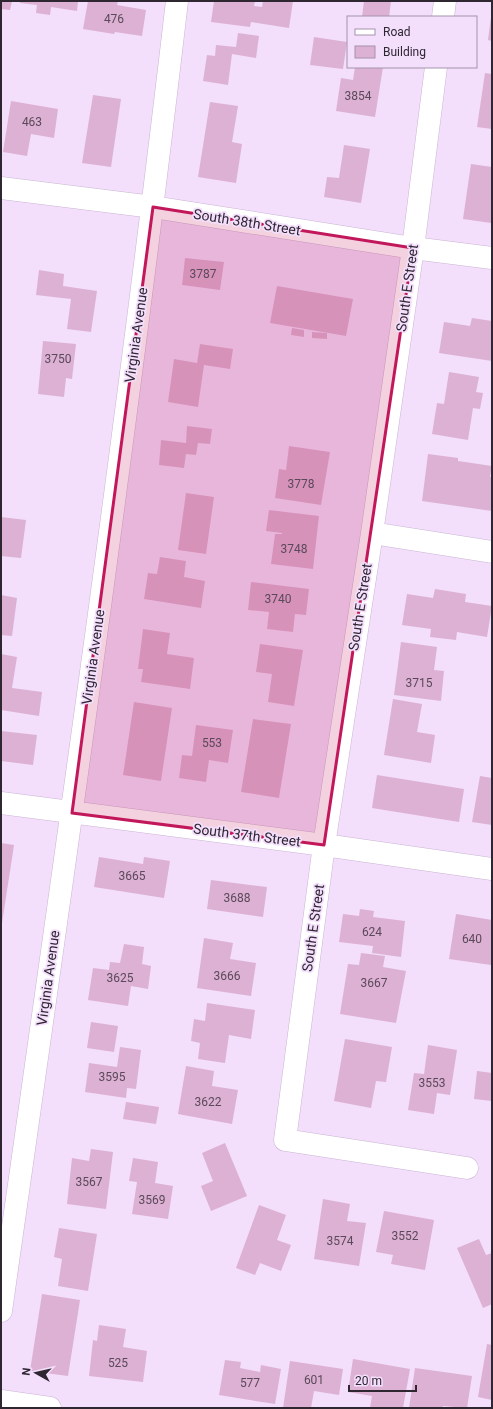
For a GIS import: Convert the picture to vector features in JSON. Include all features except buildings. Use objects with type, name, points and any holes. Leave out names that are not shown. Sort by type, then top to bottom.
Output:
[{"type":"street","name":"Virginia Avenue","points":[[1,1311],[72,813],[153,207],[177,1]]},
{"type":"street","points":[[443,16],[445,1]]},
{"type":"street","name":"South E Street","points":[[436,68],[413,248],[372,533],[324,845],[285,1140],[467,1168]]},
{"type":"street","name":"South 38th Street","points":[[1,188],[153,207],[413,248],[492,258]]},
{"type":"street","points":[[372,533],[492,552]]},
{"type":"street","name":"South 37th Street","points":[[1,803],[324,845],[492,869]]},
{"type":"street","points":[[1,1401],[50,1408]]},
{"type":"highlighted area","points":[[153,207],[413,248],[324,845],[72,813]]}]
